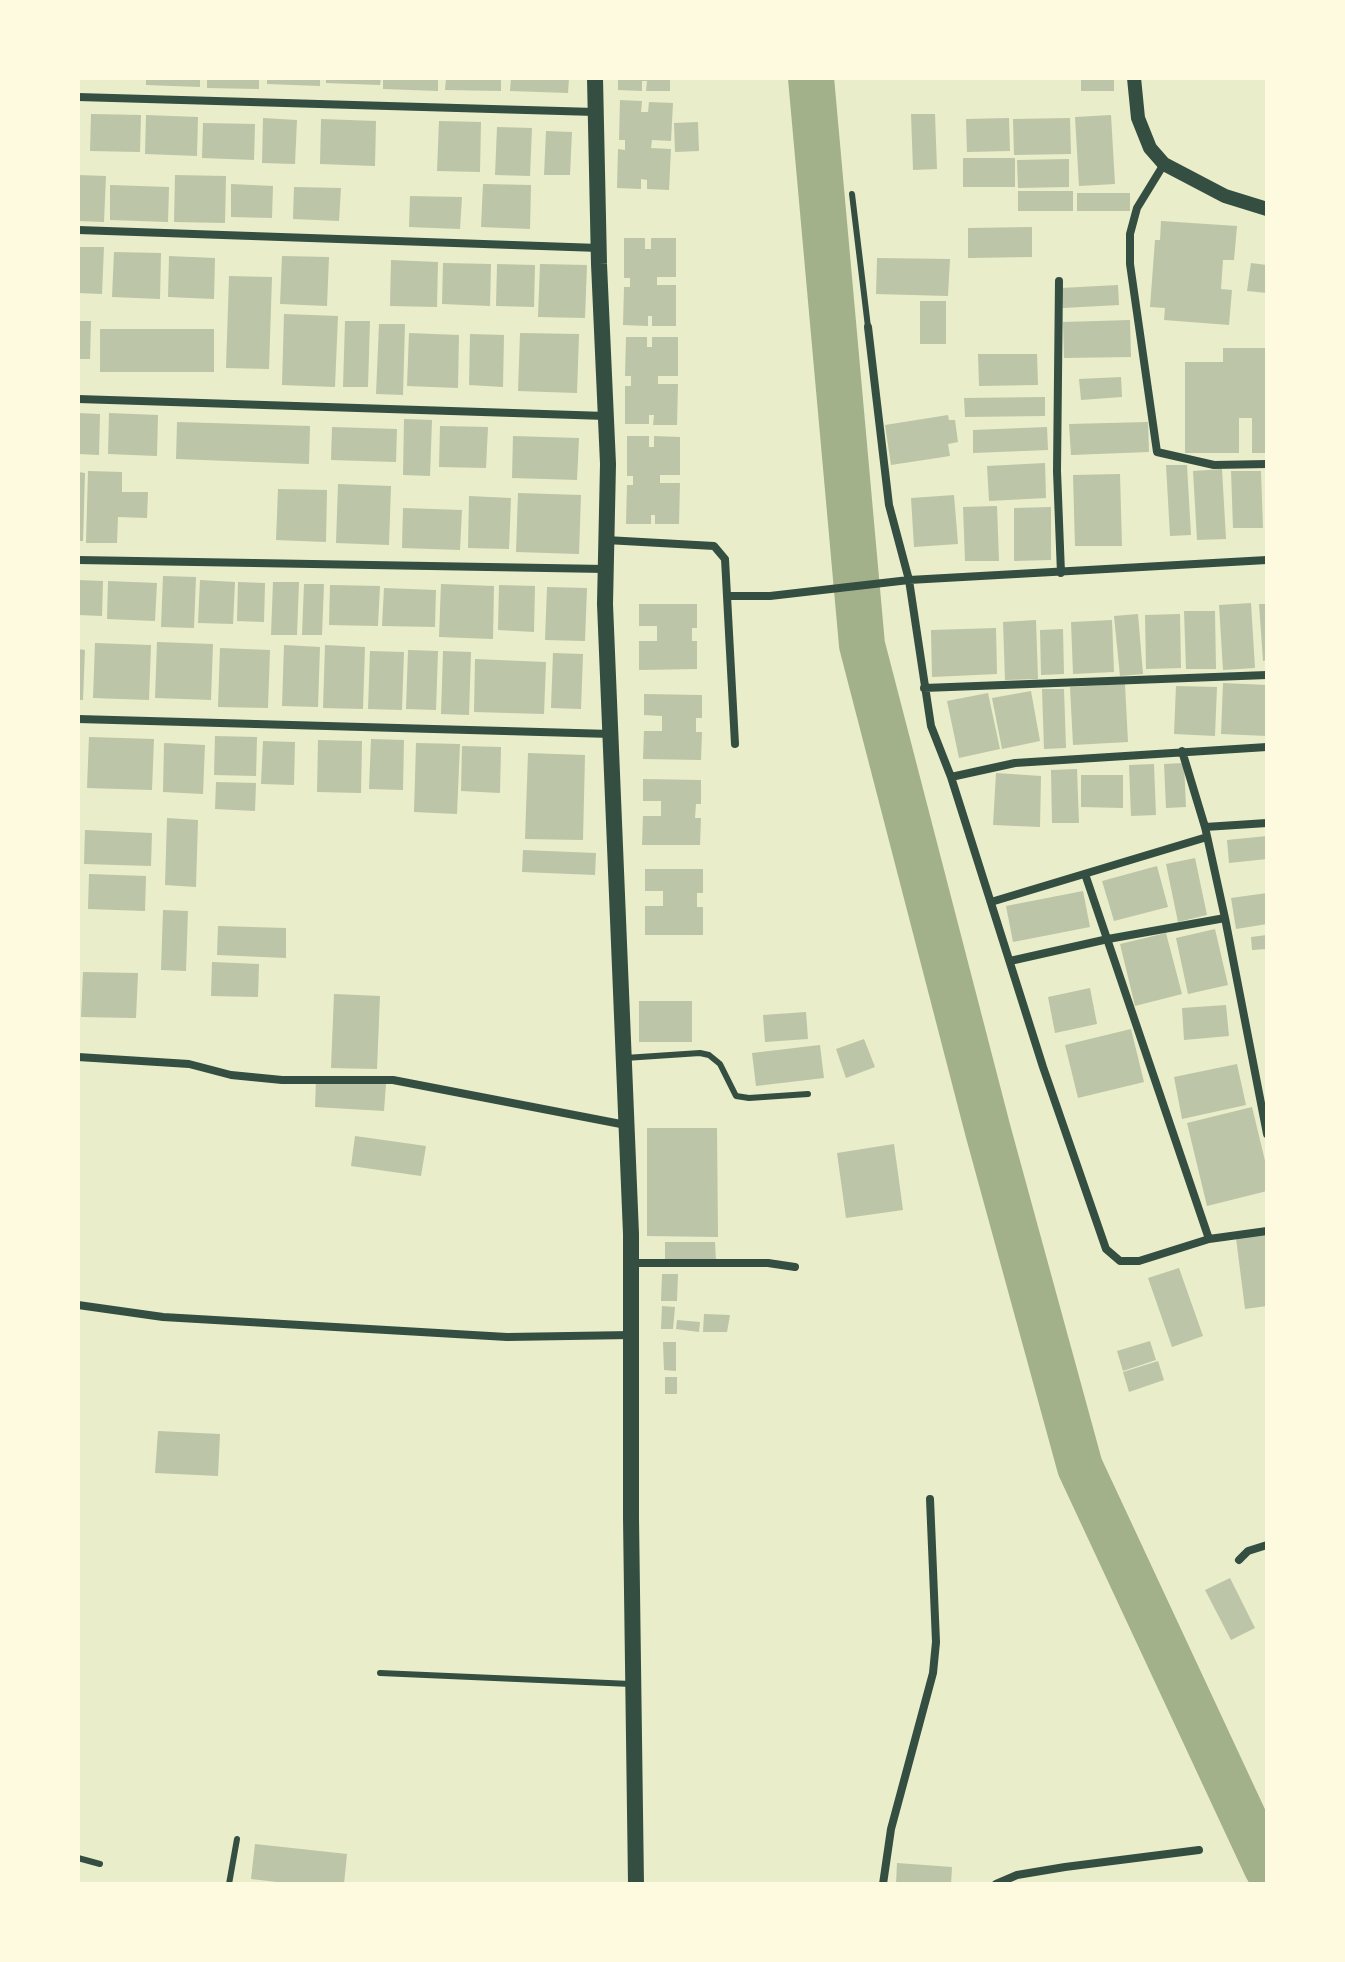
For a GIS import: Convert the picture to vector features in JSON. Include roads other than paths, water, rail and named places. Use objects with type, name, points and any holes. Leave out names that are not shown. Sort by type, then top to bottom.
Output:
[{"type":"main road","points":[[595,78],[606,416],[606,569],[611,734],[631,1263],[636,1884]]},
{"type":"street","points":[[1134,78],[1138,118],[1150,148],[1164,164],[1225,196],[1267,209]]},
{"type":"street","points":[[78,97],[595,112]]},
{"type":"street","points":[[1164,164],[1137,208],[1130,234],[1130,264],[1157,452],[1214,465],[1267,464]]},
{"type":"street","points":[[78,230],[599,248]]},
{"type":"street","points":[[1059,281],[1057,471],[1061,573]]},
{"type":"street","points":[[868,327],[889,505],[909,580],[931,726],[951,777],[1106,1249],[1120,1261],[1139,1261],[1209,1239],[1267,1231]]},
{"type":"street","points":[[78,399],[606,416]]},
{"type":"street","points":[[606,540],[714,546],[725,559],[735,744]]},
{"type":"street","points":[[78,560],[606,569]]},
{"type":"street","points":[[729,596],[770,596],[909,580],[1267,560]]},
{"type":"street","points":[[924,688],[1267,675]]},
{"type":"street","points":[[78,719],[611,734]]},
{"type":"street","points":[[951,777],[1015,763],[1267,747]]},
{"type":"street","points":[[1182,751],[1206,832],[1267,1134]]},
{"type":"street","points":[[991,902],[1085,874],[1206,832],[1267,823]]},
{"type":"street","points":[[1085,874],[1209,1239]]},
{"type":"street","points":[[1010,961],[1225,918]]},
{"type":"street","points":[[78,1057],[189,1064],[231,1075],[282,1080],[393,1080],[626,1125]]},
{"type":"street","points":[[631,1263],[768,1263],[795,1267]]},
{"type":"street","points":[[78,1305],[163,1317],[507,1337],[631,1335]]},
{"type":"street","points":[[883,1884],[891,1829],[933,1673],[936,1642],[930,1499]]},
{"type":"street","points":[[1239,1560],[1248,1551],[1267,1545]]},
{"type":"street","points":[[996,1884],[1017,1875],[1199,1850]]},
{"type":"lane","points":[[852,194],[868,327]]},
{"type":"lane","points":[[625,1058],[700,1053],[709,1055],[720,1064],[736,1096],[808,1094]]},
{"type":"lane","points":[[380,1673],[634,1684]]},
{"type":"lane","points":[[229,1884],[237,1839]]},
{"type":"lane","points":[[78,1858],[100,1864]]},
{"type":"waterway","points":[[811,78],[862,645],[988,1131],[1080,1467],[1267,1868]]}]
